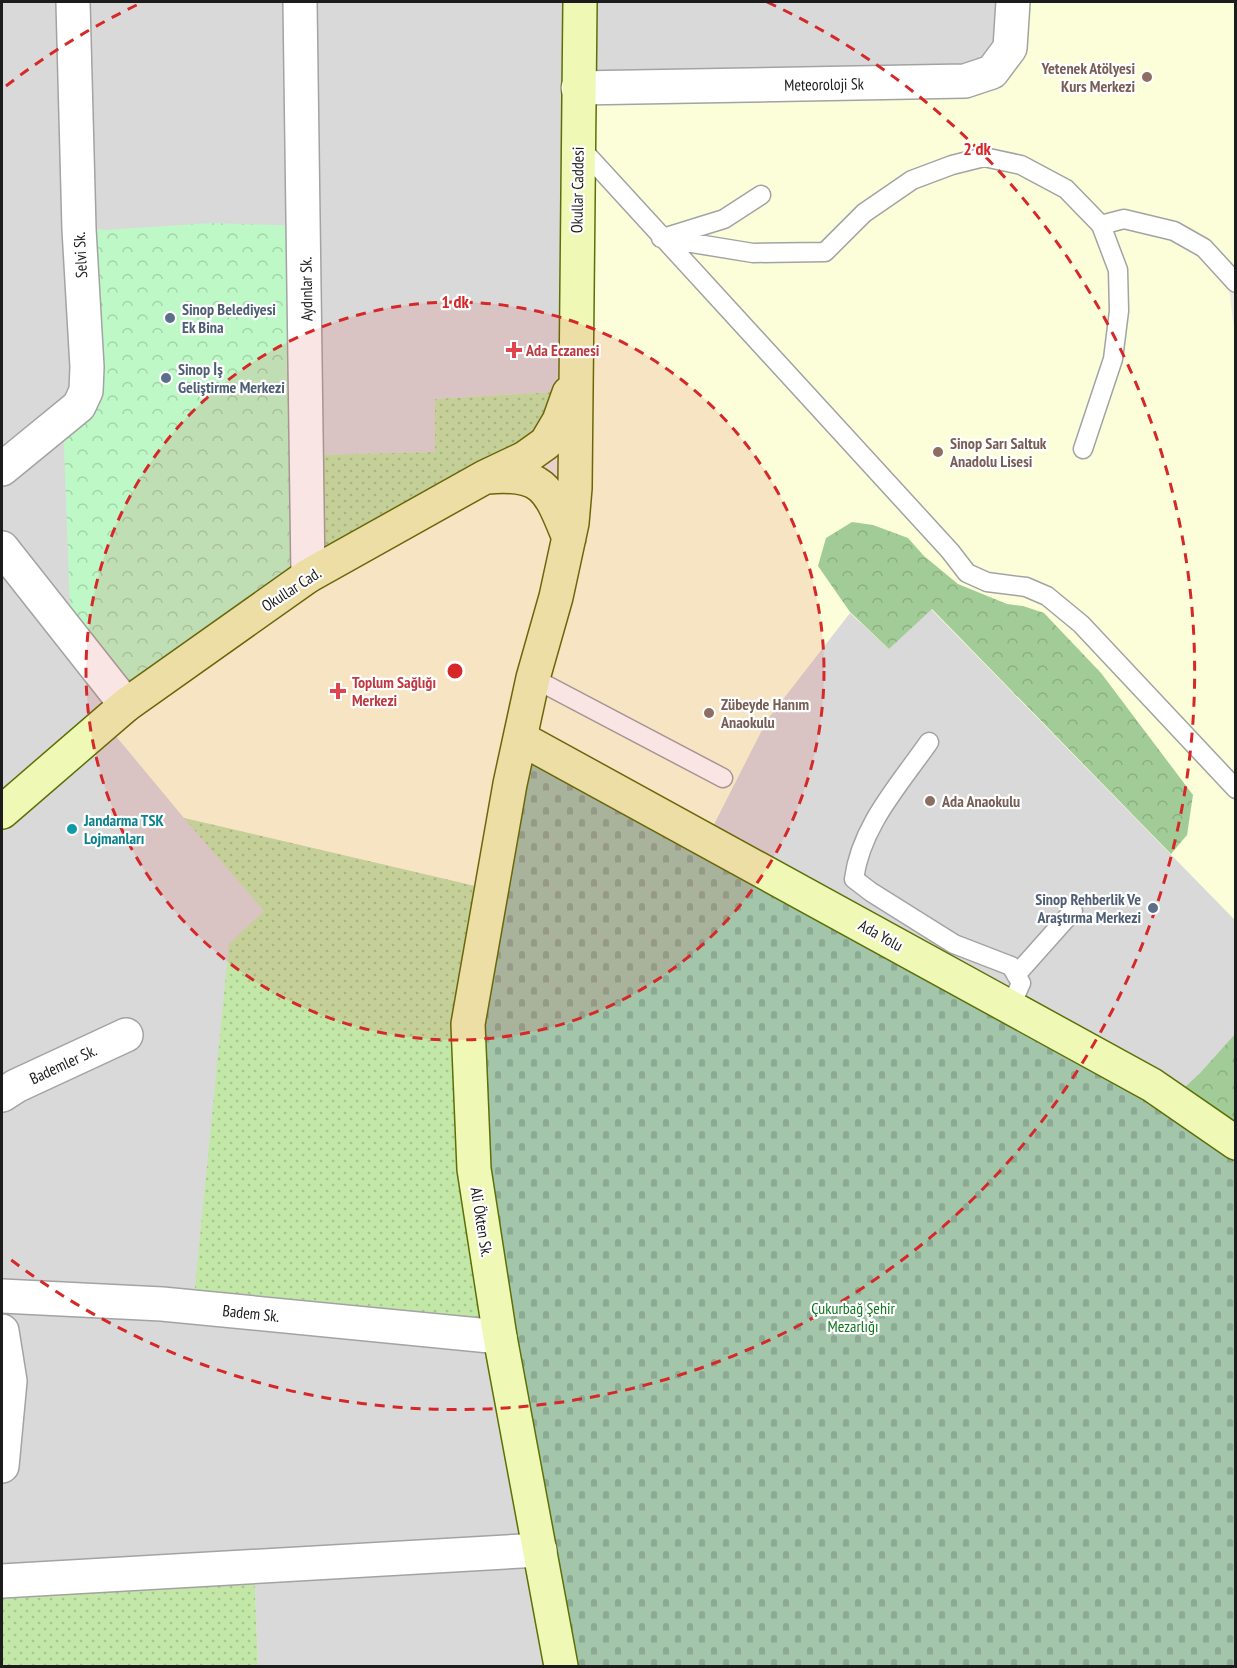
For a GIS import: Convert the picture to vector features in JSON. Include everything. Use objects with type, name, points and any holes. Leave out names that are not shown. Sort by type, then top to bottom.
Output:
[{"type":"street","name":"Selvi Sk.","points":[[2,469],[79,406],[86,391],[87,367],[79,229],[73,2]]},
{"type":"street","name":"Aydınlar Sk.","points":[[300,2],[308,576]]},
{"type":"street","name":"Okullar Caddesi","points":[[569,538],[575,489],[574,378],[579,2]]},
{"type":"street","name":"Meteoroloji Sk","points":[[578,88],[966,81],[992,72],[1010,48],[1013,2]]},
{"type":"street","name":"Okullar Cad.","points":[[2,812],[126,705],[308,576],[485,477],[525,458],[546,443],[559,421],[574,378]]},
{"type":"street","points":[[485,477],[515,474],[541,485],[554,500],[569,538]]},
{"type":"street","name":"Ali Ökten Sk.","points":[[561,1666],[500,1337],[474,1169],[468,1024],[512,776],[533,678],[556,597],[569,538]]},
{"type":"street","points":[[2,548],[126,705]]},
{"type":"street","name":"Ada Yolu","points":[[520,738],[1014,991],[1236,1143]]},
{"type":"street","name":"Bademler Sk.","points":[[2,1095],[16,1086],[126,1035]]},
{"type":"street","name":"Badem Sk.","points":[[2,1296],[162,1304],[500,1337]]},
{"type":"street","points":[[2,1331],[10,1381],[2,1466]]},
{"type":"street","points":[[2,1581],[540,1550]]},
{"type":"lane","points":[[578,145],[950,551],[966,573],[987,582],[1026,587],[1047,596],[1080,624],[1236,789]]},
{"type":"lane","points":[[661,238],[753,253],[825,252],[864,213],[912,180],[952,165],[984,158],[1021,165],[1066,189],[1101,225],[1119,270],[1119,311],[1113,359],[1083,449]]},
{"type":"lane","points":[[661,238],[723,219],[761,195]]},
{"type":"lane","points":[[1101,225],[1124,219],[1174,231],[1204,248],[1236,283]]},
{"type":"lane","points":[[533,678],[723,778]]},
{"type":"lane","points":[[929,742],[869,828],[857,858],[854,879],[954,944],[1011,966],[1014,991]]},
{"type":"lane","points":[[1014,991],[1073,911]]},
{"type":"shaded area","points":[[2,2],[1013,2],[1010,48],[569,391],[435,399],[435,452],[308,455],[105,230],[79,229],[126,705],[105,723],[264,911],[500,1337],[561,1666],[258,1666],[254,1567],[2,1581]]},
{"type":"shaded area","points":[[1013,2],[1235,2],[1236,264],[1227,274],[1236,344],[1235,920],[931,609],[889,649],[850,613],[767,720],[706,840],[492,890],[184,818],[105,723],[219,637],[515,474],[568,536],[578,88],[992,72]]},
{"type":"shaded area","points":[[931,609],[1235,920],[1235,1034],[1200,1073],[1173,1098],[706,840],[767,720],[850,612]]},
{"type":"green space","points":[[212,223],[304,226],[308,576],[126,705],[71,635],[63,419],[79,406],[79,229],[105,230]]},
{"type":"green space","points":[[569,391],[559,421],[308,576],[308,455],[435,452],[435,399]]},
{"type":"green space","points":[[852,522],[873,525],[908,538],[924,556],[958,584],[1007,604],[1023,606],[1044,613],[1101,673],[1193,795],[1187,835],[1171,854],[932,609],[889,649],[850,612],[818,566],[826,538]]},
{"type":"green space","name":"Çukurbağ Şehir Mezarlığı","points":[[520,738],[1235,1143],[1235,1666],[561,1666],[469,1093]]},
{"type":"green space","points":[[184,818],[492,890],[500,1337],[193,1307],[229,944],[264,911]]},
{"type":"green space","points":[[1235,1034],[1235,1143],[1173,1098],[1200,1073]]},
{"type":"green space","points":[[254,1567],[258,1666],[2,1666],[2,1581]]},
{"type":"place","name":"Yetenek Atölyesi Kurs Merkezi","points":[[1147,77]]},
{"type":"place","name":"Sinop Belediyesi Ek Bina","points":[[170,318]]},
{"type":"place","name":"Ada Eczanesi","points":[[514,350]]},
{"type":"place","name":"Sinop İş Geliştirme Merkezi","points":[[166,378]]},
{"type":"place","name":"Sinop Sarı Saltuk Anadolu Lisesi","points":[[938,452]]},
{"type":"place","name":"Toplum Sağlığı Merkezi","points":[[338,691]]},
{"type":"place","name":"Zübeyde Hanım Anaokulu","points":[[709,713]]},
{"type":"place","name":"Ada Anaokulu","points":[[930,801]]},
{"type":"place","name":"Jandarma TSK Lojmanları","points":[[72,829]]},
{"type":"place","name":"Sinop Rehberlik Ve Araştırma Merkezi","points":[[1153,908]]}]
